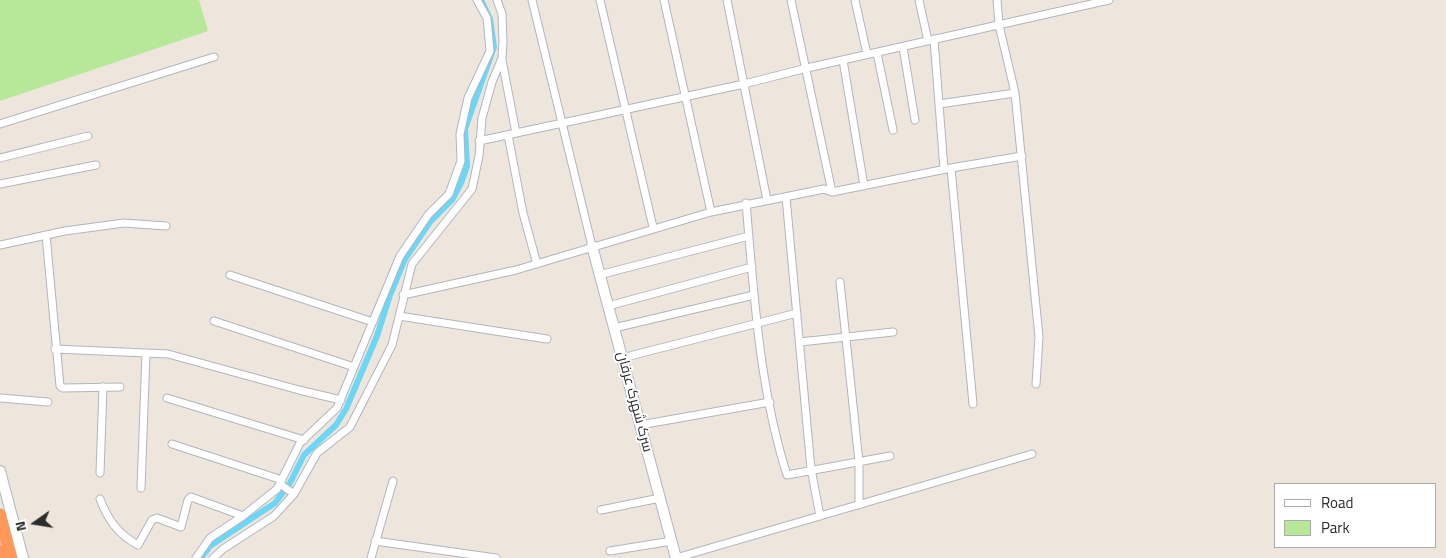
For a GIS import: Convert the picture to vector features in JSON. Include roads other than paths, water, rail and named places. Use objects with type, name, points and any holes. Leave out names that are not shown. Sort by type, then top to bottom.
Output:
[{"type":"highway","points":[[0,515],[11,558]]},
{"type":"highway","points":[[0,551],[2,558]]},
{"type":"street","points":[[196,558],[210,538],[243,516],[281,482],[300,443],[337,408],[400,257],[428,215],[449,194],[461,162],[460,134],[468,98],[490,51],[487,18],[477,0]]},
{"type":"street","points":[[213,558],[223,549],[274,516],[294,494],[317,453],[350,427],[392,345],[412,264],[472,189],[479,156],[482,118],[492,82],[502,58],[504,42],[502,14],[497,0]]},
{"type":"street","points":[[532,0],[592,246]]},
{"type":"street","points":[[600,0],[653,228]]},
{"type":"street","points":[[664,0],[710,212]]},
{"type":"street","points":[[727,0],[767,200]]},
{"type":"street","points":[[791,0],[832,192]]},
{"type":"street","points":[[855,0],[867,54]]},
{"type":"street","points":[[919,0],[931,40],[948,168],[973,404]]},
{"type":"street","points":[[997,0],[999,25],[1015,93],[1022,156],[1039,337],[1036,384]]},
{"type":"street","points":[[479,141],[744,84],[867,54],[1109,0]]},
{"type":"street","points":[[903,47],[915,120]]},
{"type":"street","points":[[877,53],[893,130]]},
{"type":"street","points":[[0,124],[214,57]]},
{"type":"street","points":[[502,58],[516,133]]},
{"type":"street","points":[[843,60],[864,186]]},
{"type":"street","points":[[939,104],[1015,93]]},
{"type":"street","points":[[508,135],[523,213],[537,264]]},
{"type":"street","points":[[0,158],[88,136]]},
{"type":"street","points":[[403,295],[537,264],[653,228],[746,203],[824,189],[832,192],[948,168],[1022,156]]},
{"type":"street","points":[[0,184],[96,165]]},
{"type":"street","points":[[786,197],[811,469],[820,516]]},
{"type":"street","points":[[746,203],[756,325],[770,402],[787,475],[811,469],[890,456]]},
{"type":"street","points":[[0,245],[46,235],[124,223],[166,226]]},
{"type":"street","points":[[46,235],[58,381],[61,387],[120,387]]},
{"type":"street","points":[[599,274],[749,236]]},
{"type":"street","name":"سرک شهرک عرفان","points":[[592,246],[676,558]]},
{"type":"street","points":[[400,257],[412,264]]},
{"type":"street","points":[[608,306],[752,267]]},
{"type":"street","points":[[230,275],[373,322]]},
{"type":"street","points":[[840,282],[859,462],[859,505]]},
{"type":"street","points":[[614,328],[754,295]]},
{"type":"street","points":[[622,358],[756,325],[797,312]]},
{"type":"street","points":[[398,316],[548,339]]},
{"type":"street","points":[[214,321],[354,368]]},
{"type":"street","points":[[800,342],[893,332]]},
{"type":"street","points":[[55,349],[168,354],[341,400]]},
{"type":"street","points":[[141,488],[146,353]]},
{"type":"street","points":[[100,473],[103,387]]},
{"type":"street","points":[[0,398],[48,402]]},
{"type":"street","points":[[167,398],[304,440]]},
{"type":"street","points":[[640,425],[770,402]]},
{"type":"street","points":[[172,444],[281,482],[294,494]]},
{"type":"street","points":[[676,558],[1032,454]]},
{"type":"street","points":[[0,471],[23,558]]},
{"type":"street","points":[[371,558],[393,481]]},
{"type":"street","points":[[100,499],[114,527],[126,538],[138,545],[152,520],[157,518],[181,527],[188,500],[191,497],[243,516]]},
{"type":"street","points":[[600,510],[660,498]]},
{"type":"street","points":[[375,541],[496,558]]},
{"type":"street","points":[[610,551],[672,541]]},
{"type":"waterway","points":[[201,558],[210,546],[275,503],[290,483],[304,455],[336,425],[346,409],[377,336],[390,295],[405,259],[430,222],[452,200],[461,183],[467,166],[465,129],[494,47],[490,19],[481,0]]}]
